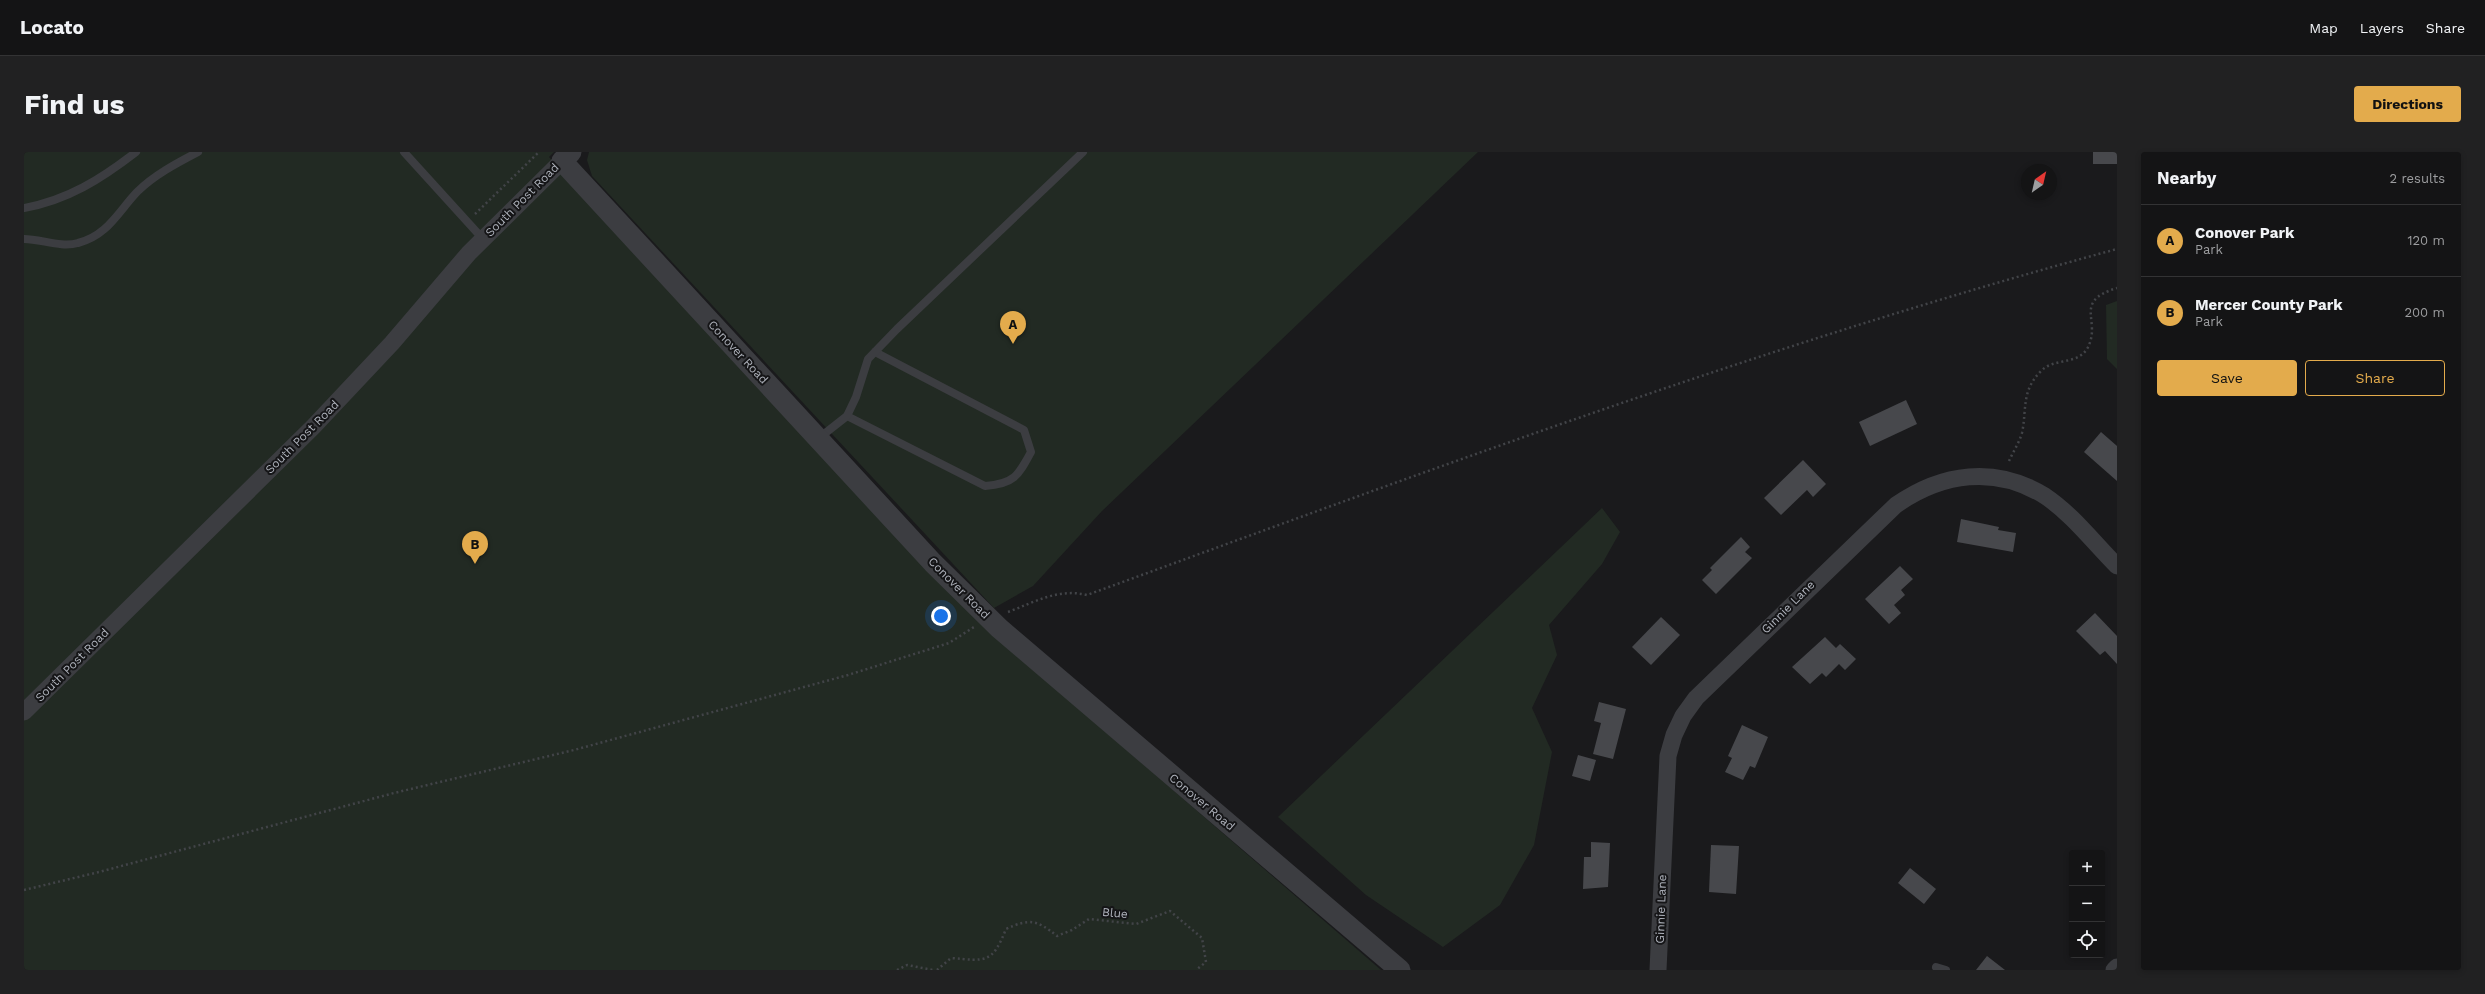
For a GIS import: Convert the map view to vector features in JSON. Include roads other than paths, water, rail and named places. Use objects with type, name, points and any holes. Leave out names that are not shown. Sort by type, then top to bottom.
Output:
[{"type":"street","name":"South Post Road","points":[[24,712],[313,427],[392,343],[483,238],[566,156]]},
{"type":"street","name":"Conover Road","points":[[566,156],[818,439],[933,563],[989,618],[1045,669],[1400,970]]},
{"type":"street","name":"Ginnie Lane","points":[[1658,970],[1666,770],[1674,735],[1683,716],[1696,698],[1896,505],[1911,494],[1945,480],[1976,476],[2004,480],[2044,496],[2062,510],[2117,566]]},
{"type":"street","points":[[2114,970],[2117,967]]},
{"type":"lane","points":[[24,208],[46,204],[77,192],[97,181],[136,152]]},
{"type":"lane","points":[[24,239],[77,244],[95,237],[111,224],[137,193],[151,180],[198,152]]},
{"type":"lane","points":[[404,152],[483,238]]},
{"type":"lane","points":[[818,439],[847,416],[856,396],[868,359],[1083,152]]},
{"type":"lane","points":[[847,416],[985,486],[1004,485],[1020,472],[1031,452],[1024,430],[875,352]]},
{"type":"lane","points":[[1936,967],[1946,970]]},
{"type":"place","name":"Conover Park","points":[[1013,344]]},
{"type":"place","name":"Mercer County Park","points":[[475,564]]}]
